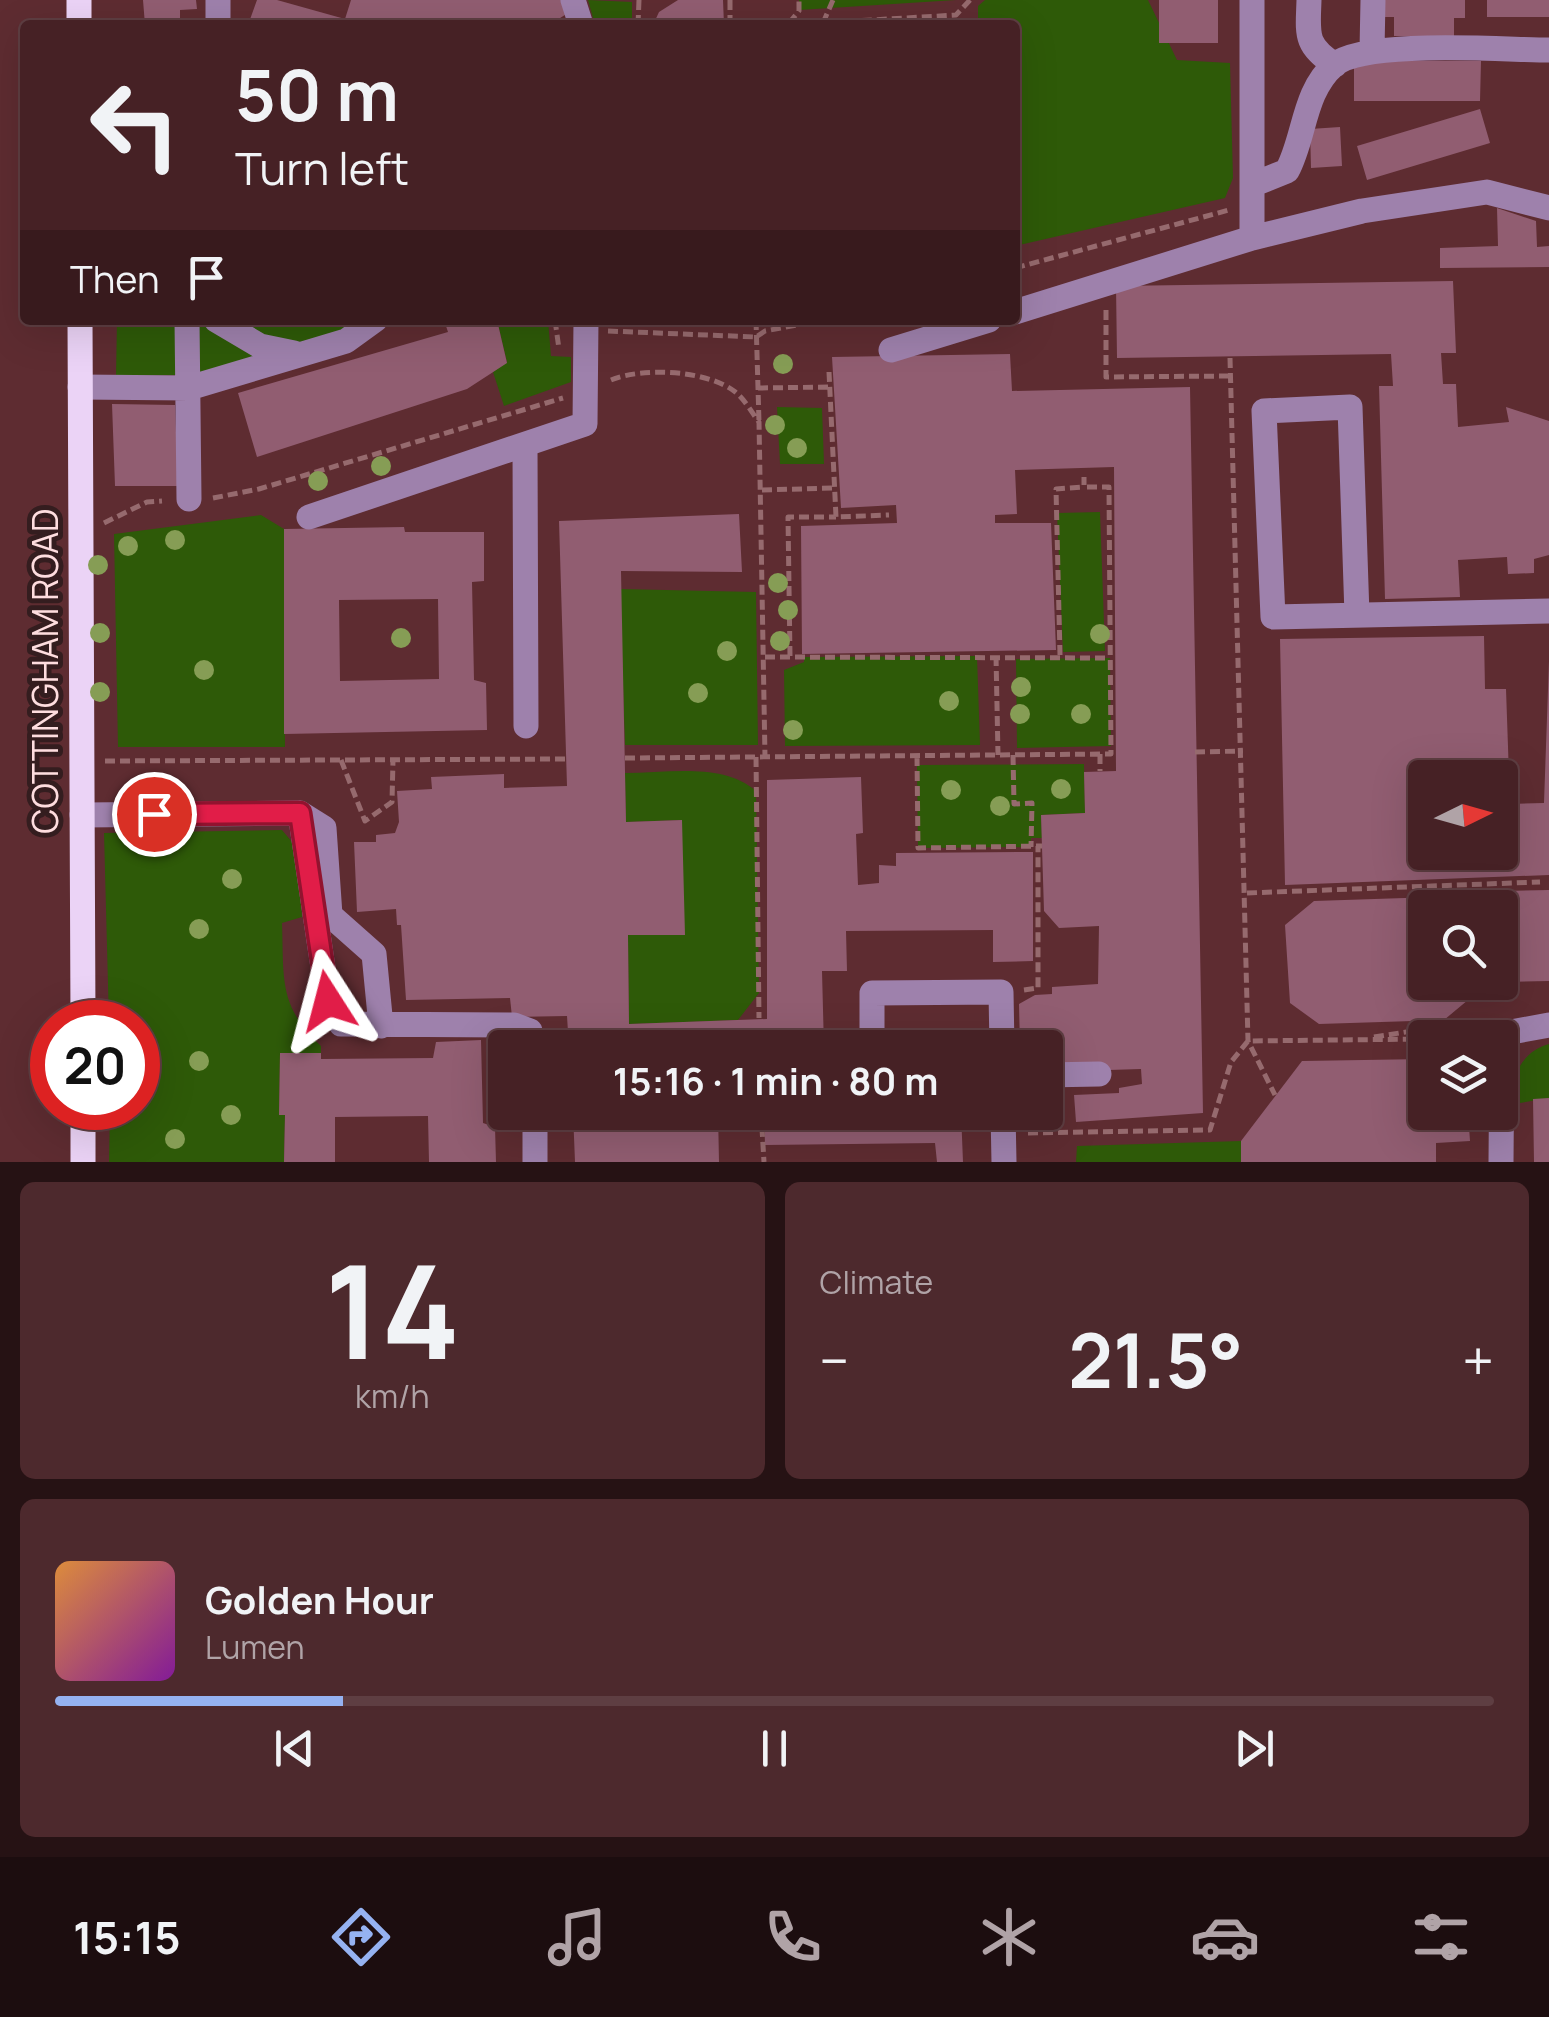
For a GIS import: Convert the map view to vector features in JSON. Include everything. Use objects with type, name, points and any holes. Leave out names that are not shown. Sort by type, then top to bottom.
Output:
[{"type":"main road","name":"COTTINGHAM ROAD","points":[[80,325],[82,1000]]},
{"type":"main road","points":[[83,1130],[83,1162]]},
{"type":"lane","points":[[1252,0],[1252,238]]},
{"type":"lane","points":[[1309,0],[1309,38],[1314,51],[1334,65]]},
{"type":"lane","points":[[1372,0],[1372,50]]},
{"type":"lane","points":[[1252,194],[1287,171],[1306,108],[1334,65],[1372,50],[1549,50]]},
{"type":"lane","points":[[1020,310],[1252,238],[1362,211],[1487,192],[1549,208]]},
{"type":"lane","points":[[186,325],[189,499]]},
{"type":"lane","points":[[222,325],[234,335],[282,354],[314,352]]},
{"type":"lane","points":[[80,387],[189,388],[346,341],[368,325]]},
{"type":"lane","points":[[309,516],[586,424],[586,325]]},
{"type":"lane","points":[[891,350],[973,325]]},
{"type":"lane","points":[[1358,615],[1350,407],[1264,411],[1273,617],[1549,612]]},
{"type":"lane","points":[[524,444],[526,726]]},
{"type":"lane","points":[[82,815],[300,813],[324,828],[330,915],[374,954],[381,1026]]},
{"type":"lane","points":[[300,813],[328,1001],[342,1024],[514,1025],[527,1030]]},
{"type":"lane","points":[[872,1030],[872,993],[1001,992],[1002,1030]]},
{"type":"lane","points":[[1518,1028],[1549,1025]]},
{"type":"lane","points":[[1063,1075],[1099,1074]]},
{"type":"lane","points":[[535,1130],[535,1162]]},
{"type":"lane","points":[[1003,1130],[1004,1162]]},
{"type":"lane","points":[[1497,1130],[1501,1162]]},
{"type":"path","points":[[872,20],[956,15],[970,0]]},
{"type":"path","points":[[1020,266],[1252,194]]},
{"type":"path","points":[[1106,284],[1106,377],[1230,376]]},
{"type":"path","points":[[586,325],[756,337],[765,331],[806,325]]},
{"type":"path","points":[[756,325],[765,757]]},
{"type":"path","points":[[788,325],[788,330]]},
{"type":"path","points":[[1230,358],[1244,751],[1248,1041],[1274,1095]]},
{"type":"path","points":[[829,372],[836,517]]},
{"type":"path","points":[[81,526],[114,522],[146,502],[259,490],[623,376],[690,375],[734,391],[759,422]]},
{"type":"path","points":[[758,388],[830,386]]},
{"type":"path","points":[[1084,477],[1084,487]]},
{"type":"path","points":[[625,758],[1112,754],[1108,486],[1056,489],[1060,655]]},
{"type":"path","points":[[762,490],[835,488]]},
{"type":"path","points":[[790,657],[788,517],[890,515]]},
{"type":"path","points":[[996,656],[998,755]]},
{"type":"path","points":[[765,657],[1110,658]]},
{"type":"path","points":[[1195,752],[1244,751]]},
{"type":"path","points":[[1100,754],[1100,772]]},
{"type":"path","points":[[1001,992],[1038,988],[1037,846],[1032,803],[1014,804],[1013,755]]},
{"type":"path","points":[[917,756],[918,848],[1037,846]]},
{"type":"path","points":[[756,757],[759,1018]]},
{"type":"path","points":[[82,762],[566,759]]},
{"type":"path","points":[[341,760],[365,821],[392,802],[393,760]]},
{"type":"path","points":[[1246,893],[1540,882]]},
{"type":"path","points":[[1357,1040],[1408,1036]]},
{"type":"path","points":[[1063,1125],[1210,1130],[1230,1062],[1248,1041],[1408,1039]]},
{"type":"path","points":[[762,1130],[764,1162]]},
{"type":"green space","points":[[588,0],[632,2],[632,20],[594,20]]},
{"type":"green space","points":[[799,0],[956,0],[799,10]]},
{"type":"green space","points":[[985,0],[1148,0],[1177,60],[1230,63],[1233,178],[1225,198],[1020,245],[1020,20],[978,20],[978,6]]},
{"type":"green space","points":[[117,325],[176,325],[179,375],[116,376]]},
{"type":"green space","points":[[187,325],[226,325],[282,354],[189,388]]},
{"type":"green space","points":[[241,325],[354,325],[312,342],[264,336]]},
{"type":"green space","points":[[498,325],[548,325],[551,356],[571,357],[571,382],[504,406],[493,372],[507,362]]},
{"type":"green space","points":[[777,407],[822,408],[824,464],[780,464]]},
{"type":"green space","points":[[1100,512],[1105,651],[1063,652],[1057,513]]},
{"type":"green space","points":[[261,515],[284,529],[285,747],[118,747],[114,534]]},
{"type":"green space","points":[[620,589],[756,592],[758,745],[625,745]]},
{"type":"green space","points":[[977,656],[980,745],[785,746],[784,670],[804,662],[804,657]]},
{"type":"green space","points":[[1110,658],[1111,746],[1017,748],[1016,659]]},
{"type":"green space","points":[[1084,764],[1085,813],[1041,815],[1042,838],[1031,838],[1031,847],[918,848],[917,765]]},
{"type":"green space","points":[[625,773],[711,773],[743,782],[756,791],[759,993],[738,1020],[629,1024],[628,935],[682,820],[626,822]]},
{"type":"green space","points":[[282,830],[298,849],[302,917],[282,923],[286,990],[297,1018],[321,1046],[321,1053],[280,1053],[279,1114],[285,1115],[284,1162],[109,1162],[110,1130],[160,1130],[160,1000],[108,1000],[104,833]]},
{"type":"green space","points":[[1549,1044],[1549,1098],[1518,1103],[1518,1070],[1539,1048]]},
{"type":"green space","points":[[1241,1141],[1241,1162],[1076,1162],[1077,1146]]},
{"type":"building","points":[[143,0],[196,0],[197,9],[180,10],[180,20],[145,20]]},
{"type":"building","points":[[257,0],[277,0],[345,19],[351,0],[562,0],[568,13],[557,20],[250,20]]},
{"type":"building","points":[[678,0],[723,0],[724,20],[655,20],[659,12]]},
{"type":"building","points":[[1159,0],[1218,0],[1218,43],[1159,43]]},
{"type":"building","points":[[1380,0],[1465,0],[1465,18],[1454,18],[1454,37],[1394,36],[1394,17],[1379,17]]},
{"type":"building","points":[[1487,0],[1549,0],[1549,17],[1487,17]]},
{"type":"building","points":[[1354,61],[1481,61],[1480,101],[1354,101]]},
{"type":"building","points":[[1480,109],[1490,143],[1367,180],[1357,146]]},
{"type":"building","points":[[1340,127],[1342,166],[1311,168],[1310,129]]},
{"type":"building","points":[[1497,208],[1536,221],[1537,247],[1549,246],[1549,267],[1440,268],[1440,248],[1498,246]]},
{"type":"building","points":[[1453,281],[1456,353],[1441,353],[1443,384],[1456,384],[1458,427],[1509,422],[1506,407],[1549,421],[1549,555],[1534,559],[1534,573],[1508,574],[1507,557],[1458,560],[1460,597],[1385,599],[1379,386],[1393,386],[1391,354],[1117,358],[1116,286]]},
{"type":"building","points":[[446,325],[498,325],[507,363],[467,389],[257,457],[238,393],[448,332]]},
{"type":"building","points":[[1010,354],[1012,391],[1190,387],[1203,1113],[1076,1122],[1074,1095],[1119,1093],[1119,1088],[1142,1084],[1141,1069],[1063,1071],[1063,1030],[1020,1030],[1019,1004],[1035,995],[1052,994],[1052,987],[1098,984],[1099,926],[1059,928],[1044,911],[1041,815],[1085,813],[1084,772],[1116,771],[1114,467],[1015,470],[1017,514],[995,515],[995,523],[1051,523],[1056,650],[802,654],[801,526],[897,523],[896,505],[841,508],[832,357]]},
{"type":"building","points":[[112,404],[175,405],[178,486],[115,486]]},
{"type":"building","points":[[739,514],[742,572],[621,571],[626,822],[682,820],[685,935],[628,935],[629,1024],[767,1019],[767,780],[861,777],[863,833],[856,834],[858,885],[879,883],[879,865],[896,866],[896,853],[1033,852],[1033,961],[993,962],[993,930],[846,931],[847,971],[822,971],[824,1030],[568,1030],[567,1016],[512,1017],[510,998],[406,1000],[401,925],[397,925],[396,909],[357,912],[354,842],[376,842],[376,835],[395,833],[399,822],[397,791],[432,789],[431,777],[504,774],[504,788],[567,786],[559,521]]},
{"type":"building","points":[[404,527],[405,532],[484,532],[484,581],[472,582],[474,680],[486,683],[487,730],[284,734],[284,529]],"holes":[[[438,599],[439,679],[340,681],[339,600]]]},
{"type":"building","points":[[1484,636],[1485,689],[1506,689],[1508,760],[1408,760],[1408,870],[1518,870],[1518,804],[1544,803],[1549,661],[1549,875],[1285,885],[1280,639]]},
{"type":"building","points":[[1549,890],[1549,981],[1518,982],[1518,891]]},
{"type":"building","points":[[1408,898],[1408,1000],[1468,1000],[1444,1020],[1319,1024],[1290,1003],[1285,925],[1314,901]]},
{"type":"building","points":[[481,1040],[483,1123],[488,1125],[488,1130],[495,1130],[496,1162],[429,1162],[428,1116],[335,1117],[335,1162],[284,1162],[285,1115],[279,1115],[280,1053],[321,1053],[321,1059],[433,1058],[436,1042]]},
{"type":"building","points":[[1408,1059],[1408,1130],[1469,1130],[1470,1141],[1436,1143],[1436,1162],[1241,1162],[1241,1141],[1302,1061]]},
{"type":"building","points":[[1549,1098],[1549,1162],[1534,1162],[1533,1099]]},
{"type":"building","points":[[574,1130],[718,1130],[719,1162],[575,1162]]},
{"type":"building","points":[[765,1130],[962,1130],[963,1162],[937,1162],[935,1143],[765,1145]]},
{"type":"route","points":[[154,814],[300,813],[328,1001]]}]
